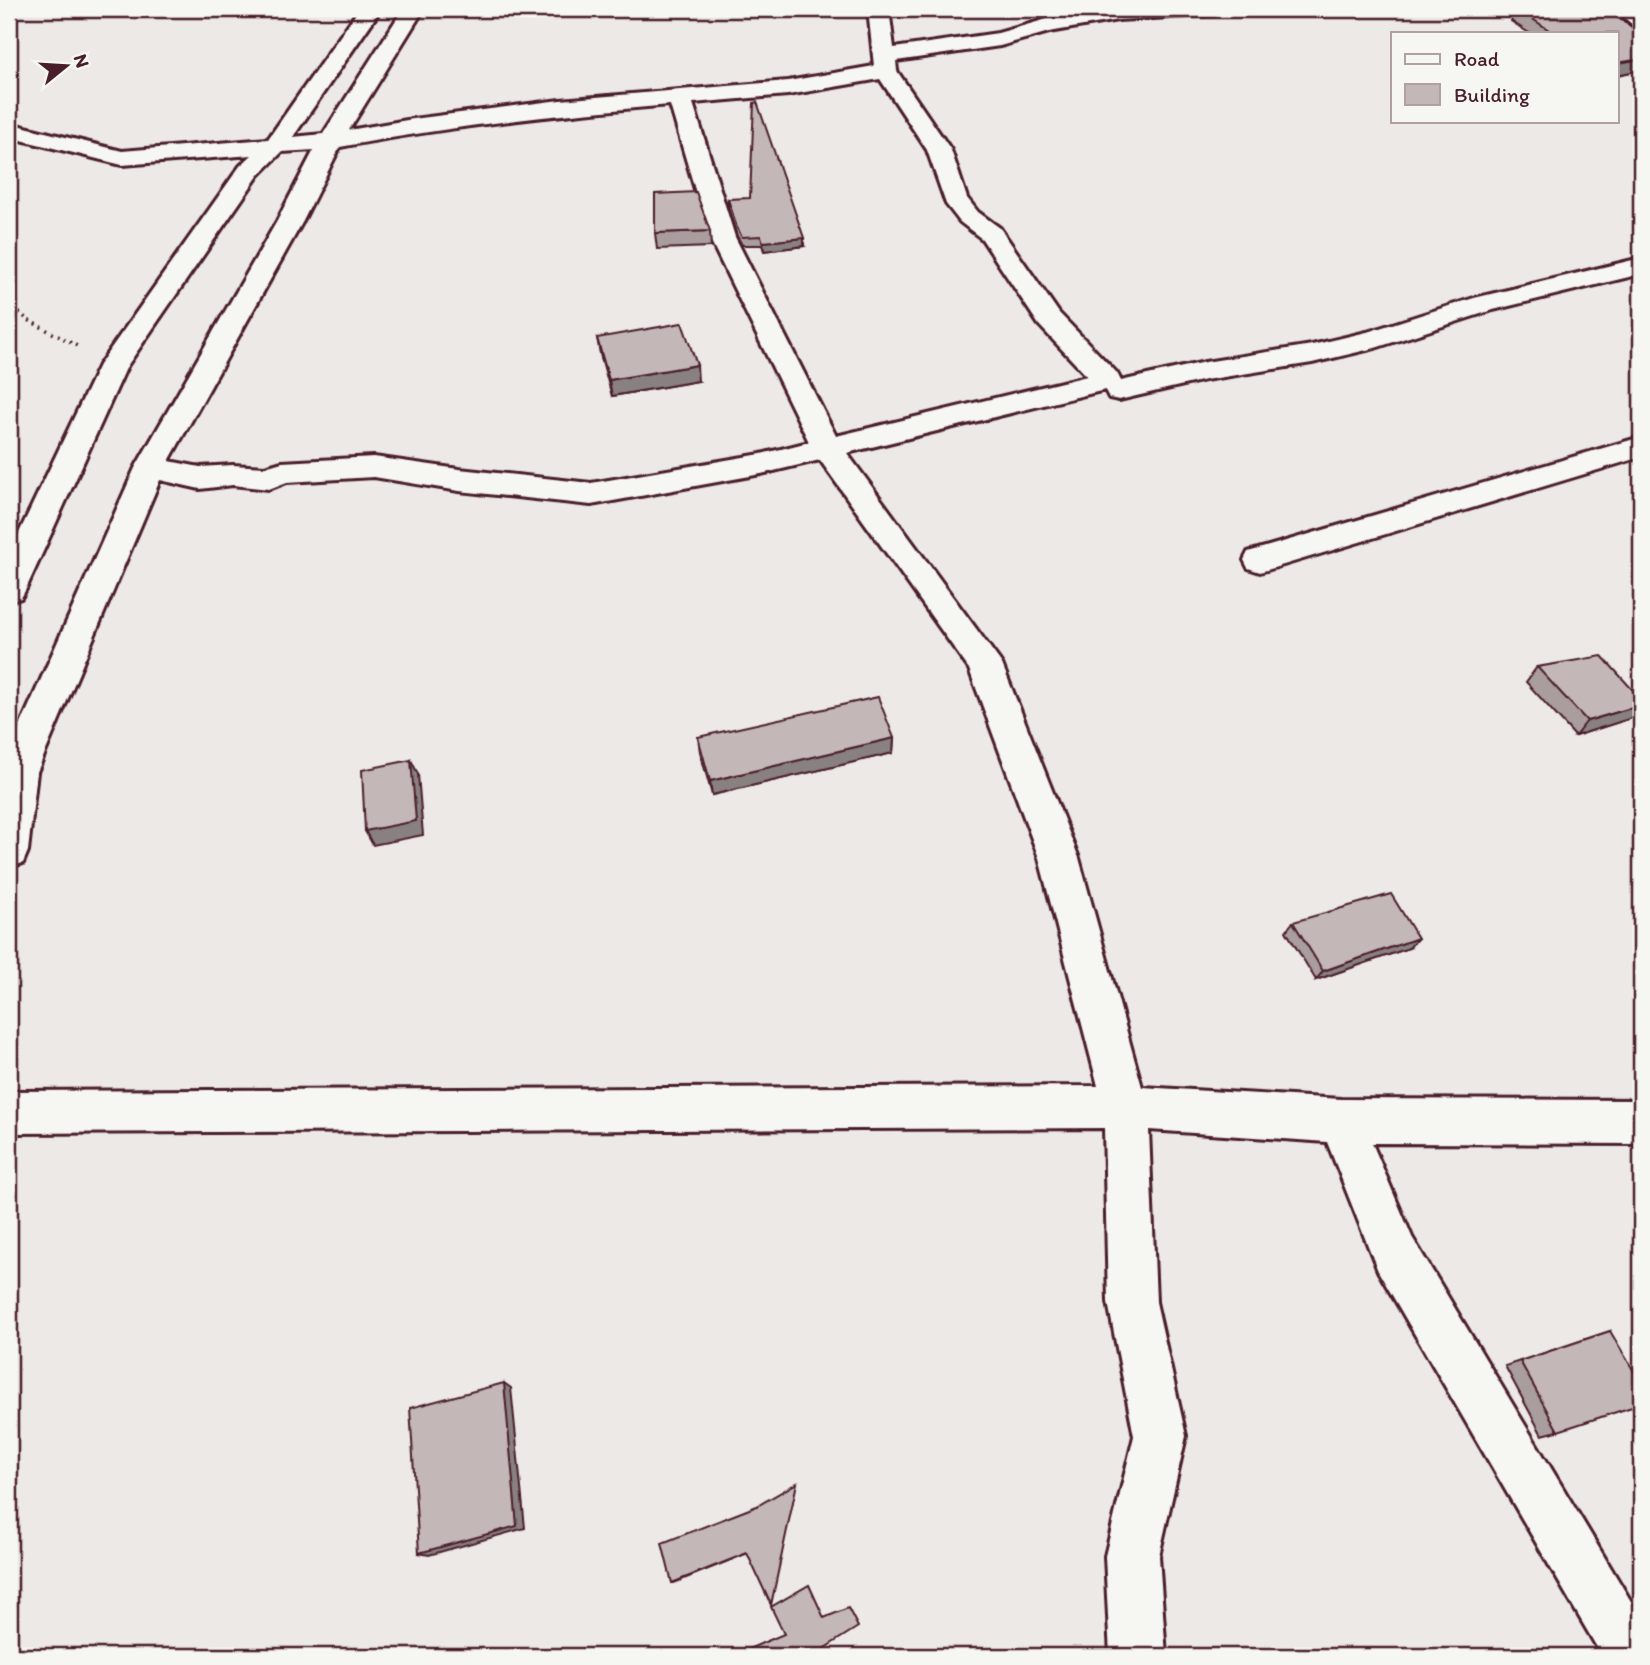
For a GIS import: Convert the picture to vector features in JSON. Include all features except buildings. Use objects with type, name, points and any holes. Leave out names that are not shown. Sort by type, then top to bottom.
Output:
[{"type":"street","points":[[9,589],[113,365],[249,171],[275,146],[370,9]]},
{"type":"street","points":[[9,851],[18,772],[149,468],[290,221],[331,141],[413,9]]},
{"type":"street","points":[[149,468],[200,478],[233,475],[270,478],[282,472],[374,467],[459,480],[591,494],[761,464],[1107,380],[1049,319],[991,234],[969,216],[955,199],[939,150],[886,63],[878,9]]},
{"type":"street","points":[[9,130],[122,158],[331,141],[413,126],[546,108],[788,88],[1047,26],[1118,14],[1206,9]]},
{"type":"street","points":[[1624,9],[1641,20]]},
{"type":"street","points":[[680,98],[722,237],[827,448],[985,664],[1059,858],[1126,1107],[1132,1302],[1160,1436],[1132,1556],[1138,1656]]},
{"type":"street","points":[[1119,391],[1205,371],[1312,354],[1375,339],[1495,302],[1641,266]]},
{"type":"street","points":[[1261,560],[1641,447]]},
{"type":"street","points":[[9,1112],[1126,1107],[1341,1121],[1641,1122]]},
{"type":"street","points":[[1341,1121],[1395,1254],[1564,1536],[1632,1656]]},
{"type":"path","points":[[9,304],[28,320],[113,365]]}]
